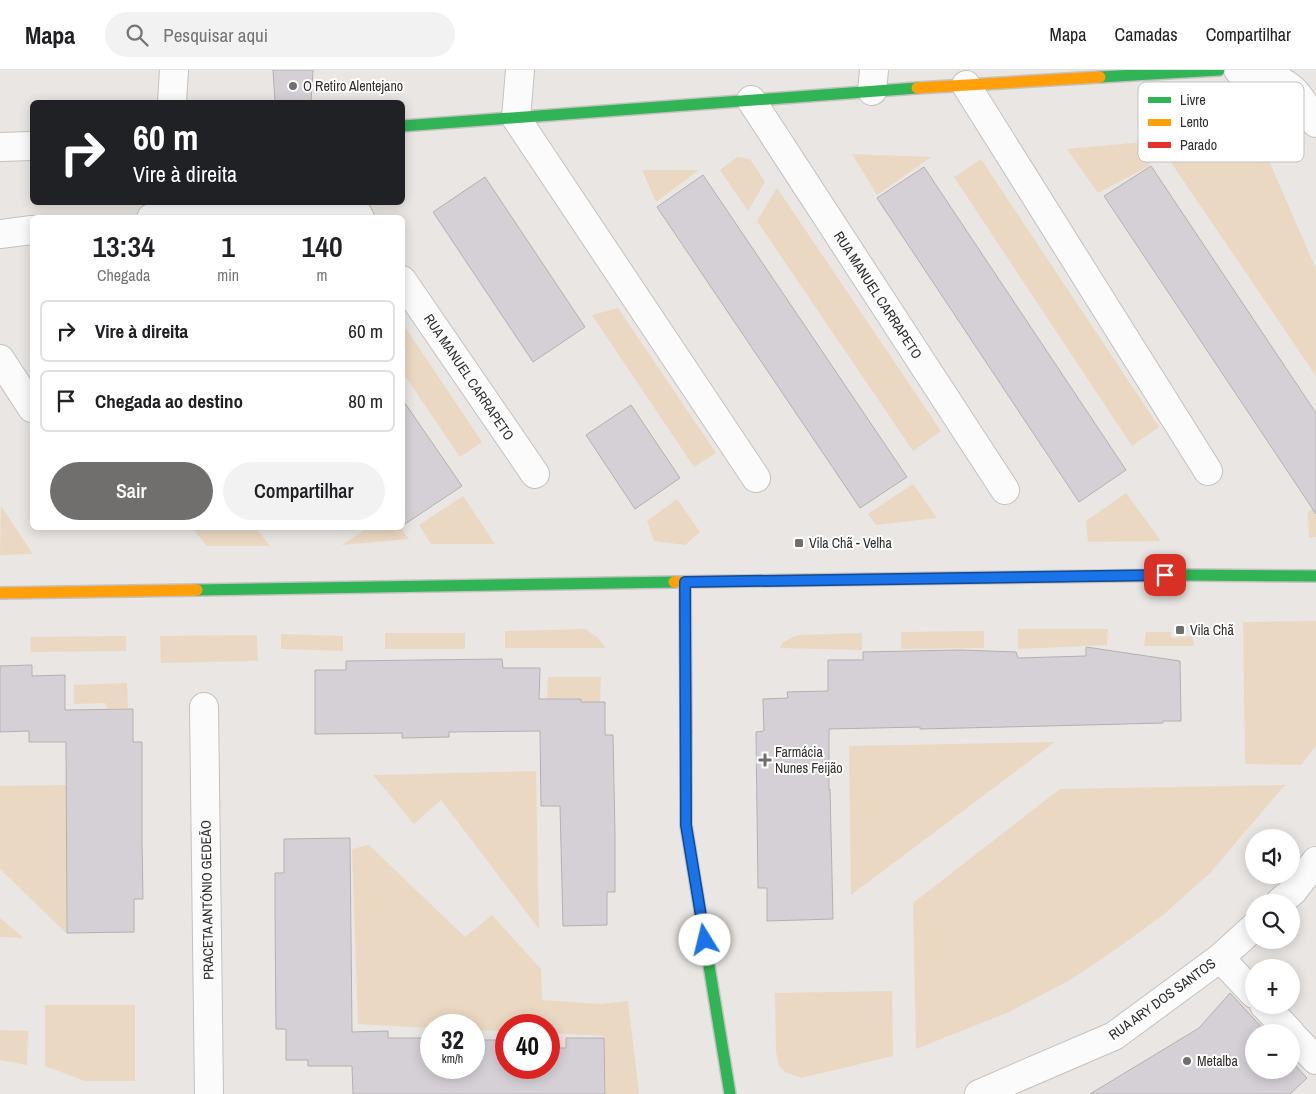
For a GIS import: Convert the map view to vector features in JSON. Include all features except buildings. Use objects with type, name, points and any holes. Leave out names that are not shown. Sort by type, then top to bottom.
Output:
[{"type":"street","points":[[172,100],[174,70]]},
{"type":"street","points":[[520,70],[516,118],[756,478]]},
{"type":"street","points":[[405,126],[751,100],[873,80],[966,86],[1219,70]]},
{"type":"street","points":[[1238,70],[1254,72],[1282,82]]},
{"type":"street","points":[[966,86],[1208,471]]},
{"type":"street","name":"RUA MANUEL CARRAPETO","points":[[751,100],[1005,490]]},
{"type":"street","points":[[1304,105],[1316,123]]},
{"type":"street","points":[[0,147],[30,146]]},
{"type":"street","points":[[167,213],[354,208],[358,215]]},
{"type":"street","points":[[0,234],[30,230]]},
{"type":"street","name":"RUA MANUEL CARRAPETO","points":[[405,284],[535,474]]},
{"type":"street","points":[[0,359],[30,405]]},
{"type":"street","points":[[0,594],[1184,574],[1316,576]]},
{"type":"street","points":[[685,582],[686,825],[730,1094]]},
{"type":"street","name":"PRACETA ANTÓNIO GEDEÃO","points":[[204,706],[209,1094]]},
{"type":"street","points":[[1289,894],[1316,861]]},
{"type":"street","name":"RUA ARY DOS SANTOS","points":[[979,1094],[1114,1036],[1220,958],[1245,935]]},
{"type":"street","points":[[1220,958],[1245,984]]},
{"type":"street","points":[[1273,1014],[1282,1024]]},
{"type":"street","points":[[1300,1043],[1316,1060]]},
{"type":"shaded area","points":[[1138,142],[1138,162],[1150,162],[1149,166],[1098,193],[1067,149]]},
{"type":"shaded area","points":[[852,154],[931,157],[877,195]]},
{"type":"shaded area","points":[[737,157],[750,159],[765,182],[748,211],[720,170]]},
{"type":"shaded area","points":[[981,159],[1159,427],[1132,446],[954,177]]},
{"type":"shaded area","points":[[1171,162],[1270,162],[1316,269],[1316,376]]},
{"type":"shaded area","points":[[642,170],[699,170],[656,202]]},
{"type":"shaded area","points":[[777,188],[941,431],[913,451],[757,221]]},
{"type":"shaded area","points":[[618,308],[716,453],[694,467],[592,315]]},
{"type":"shaded area","points":[[405,327],[482,442],[460,457],[405,376]]},
{"type":"shaded area","points":[[913,484],[937,518],[876,525],[868,514]]},
{"type":"shaded area","points":[[1126,493],[1161,541],[1088,542],[1086,521]]},
{"type":"shaded area","points":[[463,496],[495,544],[431,544],[419,525]]},
{"type":"shaded area","points":[[677,499],[700,532],[685,545],[654,541],[647,521]]},
{"type":"shaded area","points":[[1,506],[33,554],[0,555]]},
{"type":"shaded area","points":[[1316,506],[1316,537],[1309,538],[1308,512]]},
{"type":"shaded area","points":[[194,530],[258,530],[270,546],[207,546]]},
{"type":"shaded area","points":[[364,530],[402,530],[409,539],[342,545]]},
{"type":"shaded area","points":[[1316,621],[1316,746],[1301,765],[1245,764],[1243,622]]},
{"type":"shaded area","points":[[585,629],[597,637],[606,648],[505,648],[505,631]]},
{"type":"shaded area","points":[[1018,629],[1108,629],[1107,645],[1018,649]]},
{"type":"shaded area","points":[[984,631],[984,648],[901,649],[901,632]]},
{"type":"shaded area","points":[[1146,632],[1171,632],[1172,638],[1192,636],[1194,646],[1144,646]]},
{"type":"shaded area","points":[[385,633],[465,633],[465,649],[385,649]]},
{"type":"shaded area","points":[[862,633],[862,650],[780,648],[783,642],[798,635]]},
{"type":"shaded area","points":[[281,634],[343,636],[343,651],[281,649]]},
{"type":"shaded area","points":[[257,635],[258,661],[161,663],[160,636]]},
{"type":"shaded area","points":[[126,636],[126,651],[31,652],[30,637]]},
{"type":"shaded area","points":[[548,677],[601,677],[600,702],[581,702],[581,698],[547,699]]},
{"type":"shaded area","points":[[127,683],[128,708],[108,709],[105,703],[74,704],[74,685]]},
{"type":"shaded area","points":[[1055,742],[851,895],[849,746]]},
{"type":"shaded area","points":[[536,771],[539,929],[441,800],[414,824],[373,775]]},
{"type":"shaded area","points":[[66,785],[66,933],[0,869],[0,786]]},
{"type":"shaded area","points":[[1285,785],[1248,829],[1245,829],[1245,832],[1210,873],[1163,915],[1123,944],[1072,979],[1009,1012],[916,1049],[913,903],[1060,789]]},
{"type":"shaded area","points":[[369,845],[465,937],[492,915],[541,969],[542,1000],[601,1004],[628,1001],[639,1094],[606,1094],[604,1036],[560,1034],[560,1014],[495,1014],[495,1031],[485,1030],[485,1014],[420,1014],[420,1027],[358,1024],[352,849]]},
{"type":"shaded area","points":[[0,918],[24,938],[0,937]]},
{"type":"shaded area","points":[[892,991],[893,1056],[801,1078],[785,1072],[779,1066],[776,1052],[775,993]]},
{"type":"shaded area","points":[[45,1005],[135,1005],[135,1081],[85,1081],[45,1066]]},
{"type":"shaded area","points":[[0,1030],[28,1031],[27,1065],[0,1060]]},
{"type":"traffic: fast","points":[[1100,77],[1219,70]]},
{"type":"traffic: fast","points":[[405,126],[917,88]]},
{"type":"traffic: fast","points":[[960,578],[1184,575],[1316,576]]},
{"type":"traffic: fast","points":[[197,590],[674,582]]},
{"type":"traffic: fast","points":[[686,732],[686,825],[730,1094]]},
{"type":"traffic: slow","points":[[917,88],[1100,77]]},
{"type":"traffic: slow","points":[[674,582],[960,578]]},
{"type":"traffic: slow","points":[[0,593],[197,590]]},
{"type":"traffic: jam","points":[[685,582],[686,732]]},
{"type":"place","name":"O Retiro Alentejano","points":[[293,86]]},
{"type":"place","name":"Vila Chã - Velha","points":[[799,543]]},
{"type":"place","name":"Vila Chã","points":[[1180,630]]},
{"type":"place","name":"Farmácia Nunes Feijão","points":[[765,760]]},
{"type":"place","name":"Metalba","points":[[1187,1061]]},
{"type":"route","points":[[705,940],[686,825],[685,582],[1165,575]]}]
